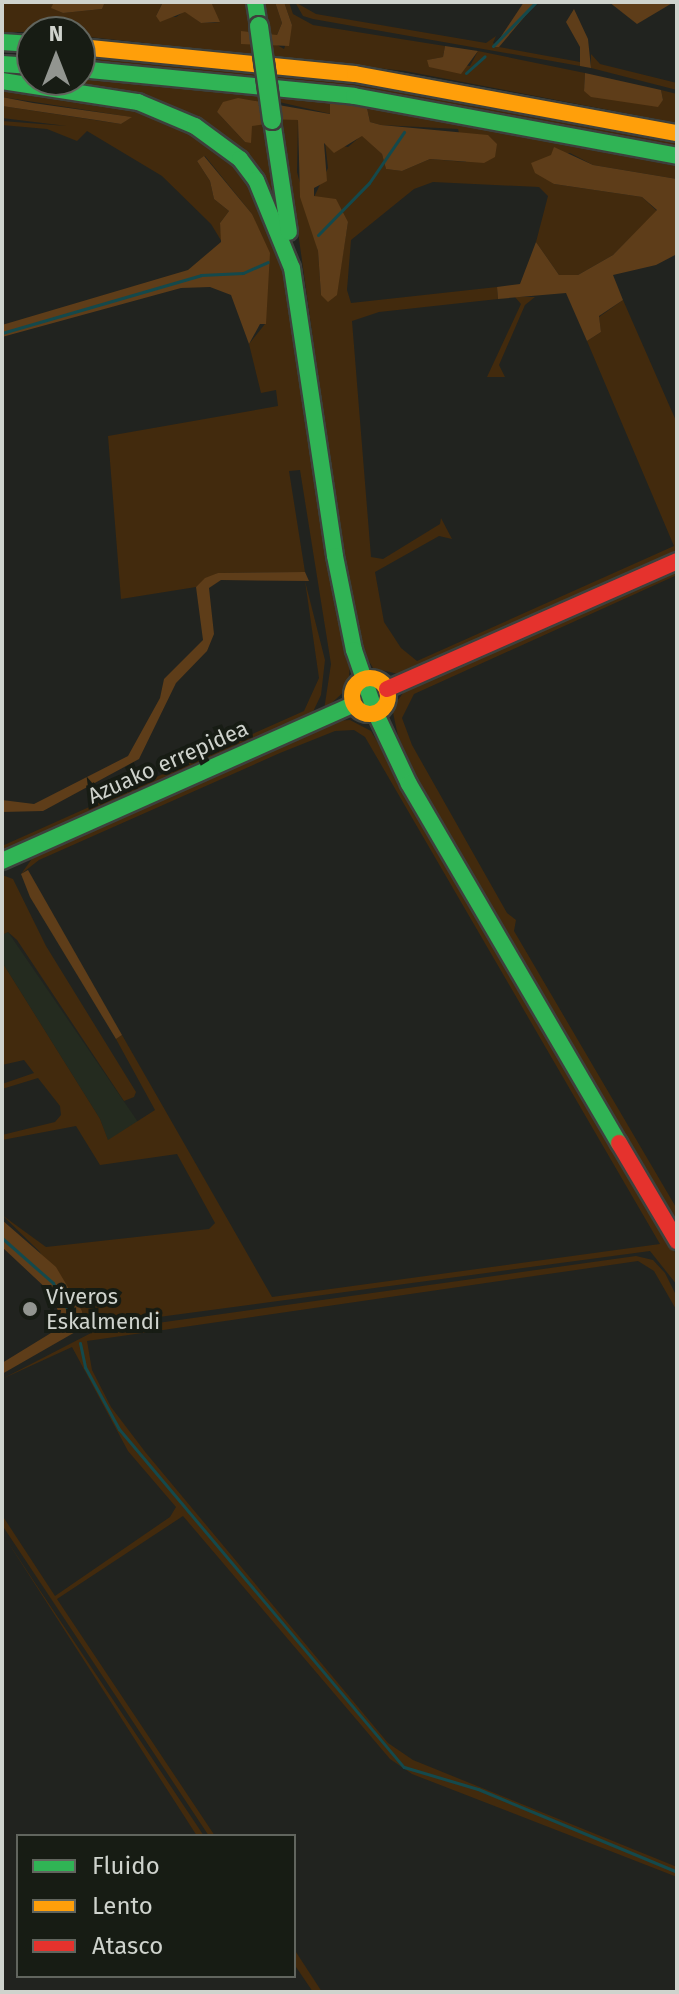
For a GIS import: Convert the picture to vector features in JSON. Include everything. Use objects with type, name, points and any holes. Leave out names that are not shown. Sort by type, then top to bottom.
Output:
[{"type":"main road","points":[[255,2],[335,556],[363,679],[409,784],[677,1241]]},
{"type":"main road","points":[[96,49],[355,74],[677,133]]},
{"type":"main road","points":[[96,71],[369,98],[677,156]]},
{"type":"main road","points":[[2,81],[138,102],[195,126],[240,159],[256,180],[292,268]]},
{"type":"main road","points":[[387,689],[677,561]]},
{"type":"main road","points":[[363,679],[377,679],[387,689],[387,704],[376,714],[353,705],[355,685],[363,679]]},
{"type":"main road","name":"Azuako errepidea","points":[[2,861],[353,705]]},
{"type":"shaded area","points":[[2,2],[54,2],[52,8],[63,13],[102,9],[105,2],[163,2],[156,16],[176,17],[185,11],[201,23],[214,23],[220,22],[209,9],[211,2],[249,2],[252,30],[284,49],[292,25],[284,2],[289,2],[293,14],[313,25],[445,46],[443,57],[428,60],[470,66],[478,51],[585,73],[584,91],[657,106],[663,100],[661,90],[677,94],[677,123],[405,71],[96,38],[96,16],[16,16],[16,32],[2,32]]},
{"type":"shaded area","points":[[54,2],[105,2],[102,9],[63,13],[51,8]]},
{"type":"shaded area","points":[[163,2],[211,2],[220,22],[201,23],[185,12],[160,22],[156,16]]},
{"type":"shaded area","points":[[263,2],[275,2],[282,23],[277,35],[269,35]]},
{"type":"shaded area","points":[[275,2],[284,2],[292,25],[289,46],[241,44],[241,31],[277,35],[282,23]]},
{"type":"shaded area","points":[[295,2],[316,14],[486,43],[496,36],[493,43],[499,47],[580,62],[580,66],[313,19],[303,16]]},
{"type":"shaded area","points":[[524,2],[537,2],[499,47],[494,47]]},
{"type":"shaded area","points":[[609,2],[674,2],[637,24]]},
{"type":"shaded area","points":[[574,9],[588,39],[591,68],[580,66],[580,47],[566,22]]},
{"type":"shaded area","points":[[445,46],[478,51],[461,74],[429,67],[427,60],[443,57]]},
{"type":"shaded area","points":[[591,54],[600,64],[677,83],[677,90],[591,68]]},
{"type":"shaded area","points":[[96,55],[343,80],[677,140],[677,148],[334,87],[96,63]]},
{"type":"shaded area","points":[[585,73],[661,90],[663,100],[658,107],[591,97],[584,91]]},
{"type":"shaded area","points":[[96,80],[330,102],[331,114],[279,102],[217,112],[245,142],[252,125],[266,124],[280,214],[217,135],[87,96],[96,96]]},
{"type":"shaded area","points":[[2,89],[16,91],[16,96],[60,96],[110,102],[183,127],[235,165],[253,190],[280,248],[325,550],[350,664],[348,688],[324,710],[331,664],[300,470],[289,471],[305,572],[218,573],[196,587],[121,599],[108,436],[278,406],[276,390],[261,393],[249,344],[265,324],[252,214],[205,156],[197,161],[210,181],[214,199],[229,211],[220,223],[222,242],[211,224],[162,176],[87,131],[77,141],[47,129],[2,125],[2,121],[67,126],[2,118],[2,106],[121,124],[131,117],[2,97]]},
{"type":"shaded area","points":[[2,97],[132,117],[121,124],[2,106]]},
{"type":"shaded area","points":[[238,98],[330,114],[330,102],[367,108],[370,122],[381,125],[488,135],[497,144],[495,157],[484,163],[430,159],[402,171],[386,169],[382,154],[362,136],[334,153],[324,143],[327,181],[314,188],[314,196],[336,199],[348,222],[337,295],[328,302],[321,295],[318,251],[300,197],[298,120],[265,119],[266,124],[252,126],[251,143],[245,142],[217,112],[223,102]]},
{"type":"shaded area","points":[[367,108],[677,166],[677,179],[593,165],[570,153],[532,163],[554,184],[642,197],[657,211],[613,255],[578,275],[559,275],[536,242],[548,196],[539,187],[433,182],[414,189],[351,240],[347,290],[351,303],[497,287],[498,299],[379,312],[352,321],[371,557],[383,559],[440,524],[441,518],[452,539],[439,536],[375,572],[384,622],[401,648],[417,661],[674,546],[587,341],[601,332],[599,317],[623,300],[677,423],[677,553],[402,675],[373,668],[363,651],[345,569],[282,117],[298,120],[297,172],[318,251],[321,295],[338,284],[348,222],[314,197],[328,168],[325,142],[348,147],[362,135],[382,154],[386,169],[402,171],[430,159],[466,162],[458,129],[381,125],[370,122]]},
{"type":"shaded area","points":[[554,147],[593,165],[677,179],[677,254],[656,265],[613,275],[623,300],[599,316],[601,332],[587,341],[566,293],[498,299],[497,287],[520,284],[536,242],[559,275],[578,275],[613,255],[657,210],[642,197],[554,184],[535,173],[531,163],[551,155]]},
{"type":"shaded area","points":[[204,156],[252,214],[270,253],[266,324],[260,324],[249,344],[231,295],[210,287],[181,288],[2,337],[2,325],[188,270],[221,242],[220,223],[229,211],[214,199],[210,181],[197,161]]},
{"type":"shaded area","points":[[515,297],[535,297],[525,305],[499,365],[505,377],[487,377],[521,304]]},
{"type":"shaded area","points":[[677,569],[677,575],[414,694],[402,718],[412,745],[507,913],[516,920],[514,931],[677,1209],[677,1226],[429,803],[398,736],[392,708],[406,689]]},
{"type":"shaded area","points":[[305,572],[309,581],[221,580],[209,588],[214,634],[207,651],[176,683],[139,759],[43,811],[2,812],[2,800],[34,804],[128,756],[160,698],[164,679],[203,640],[196,587],[205,578],[218,573]]},
{"type":"shaded area","points":[[305,581],[325,660],[321,695],[311,716],[2,854],[2,846],[304,711],[319,678]]},
{"type":"shaded area","points":[[350,720],[371,731],[677,1256],[677,1285],[650,1251],[84,1327],[82,1311],[39,1251],[2,1215],[46,1247],[209,1229],[215,1223],[177,1154],[100,1165],[76,1126],[2,1140],[2,1135],[55,1122],[61,1115],[60,1106],[38,1078],[2,1089],[2,1084],[34,1073],[24,1060],[2,1065],[2,962],[100,1119],[108,1140],[155,1110],[116,1039],[122,1035],[272,1297],[660,1244],[365,737],[354,730],[335,731],[280,753],[39,860],[21,874],[34,856],[334,721]]},
{"type":"shaded area","points":[[28,870],[122,1035],[116,1039],[30,897],[21,874]]},
{"type":"shaded area","points":[[2,875],[13,879],[46,946],[136,1092],[134,1097],[124,1101],[17,940],[8,932],[2,935]]},
{"type":"shaded area","points":[[8,932],[138,1122],[108,1141],[100,1119],[2,962],[2,935]]},
{"type":"shaded area","points":[[2,1220],[56,1267],[82,1311],[84,1327],[2,1374],[2,1363],[64,1325],[50,1292],[2,1247]]},
{"type":"shaded area","points":[[636,1256],[653,1260],[665,1273],[677,1297],[677,1311],[654,1271],[638,1261],[87,1341],[92,1370],[111,1407],[388,1743],[413,1760],[677,1867],[677,1877],[412,1774],[390,1759],[183,1516],[57,1599],[214,1834],[208,1834],[2,1525],[2,1515],[55,1596],[170,1517],[176,1507],[128,1451],[72,1347],[2,1379],[93,1332]]},
{"type":"shaded area","points":[[2,1533],[203,1834],[196,1834]]},
{"type":"shaded area","points":[[296,1952],[322,1992],[313,1992],[296,1967]]},
{"type":"waterway","points":[[493,46],[536,2]]},
{"type":"waterway","points":[[466,73],[485,56]]},
{"type":"waterway","points":[[318,235],[369,183],[404,132]]},
{"type":"waterway","points":[[2,333],[201,275],[243,273],[268,262]]},
{"type":"waterway","points":[[2,1238],[53,1283],[77,1327]]},
{"type":"waterway","points":[[80,1343],[85,1367],[119,1429],[404,1767],[478,1789],[677,1872]]},
{"type":"traffic: fast","points":[[255,2],[259,26]]},
{"type":"traffic: fast","points":[[259,26],[272,120]]},
{"type":"traffic: fast","points":[[2,42],[16,43]]},
{"type":"traffic: fast","points":[[2,64],[16,65]]},
{"type":"traffic: fast","points":[[96,71],[354,96],[677,156]]},
{"type":"traffic: fast","points":[[2,81],[138,102],[195,126],[240,159],[256,180],[292,268]]},
{"type":"traffic: fast","points":[[272,120],[289,232]]},
{"type":"traffic: fast","points":[[292,268],[335,556],[354,650],[376,714],[409,784],[619,1143]]},
{"type":"traffic: fast","points":[[2,861],[353,705]]},
{"type":"traffic: slow","points":[[96,49],[355,74],[677,133]]},
{"type":"traffic: slow","points":[[370,678],[383,683],[388,696],[383,709],[370,714],[357,709],[352,696],[357,683],[370,678]]},
{"type":"traffic: jam","points":[[387,689],[677,561]]},
{"type":"traffic: jam","points":[[619,1143],[677,1241]]},
{"type":"place","name":"Viveros Eskalmendi","points":[[30,1309]]}]
